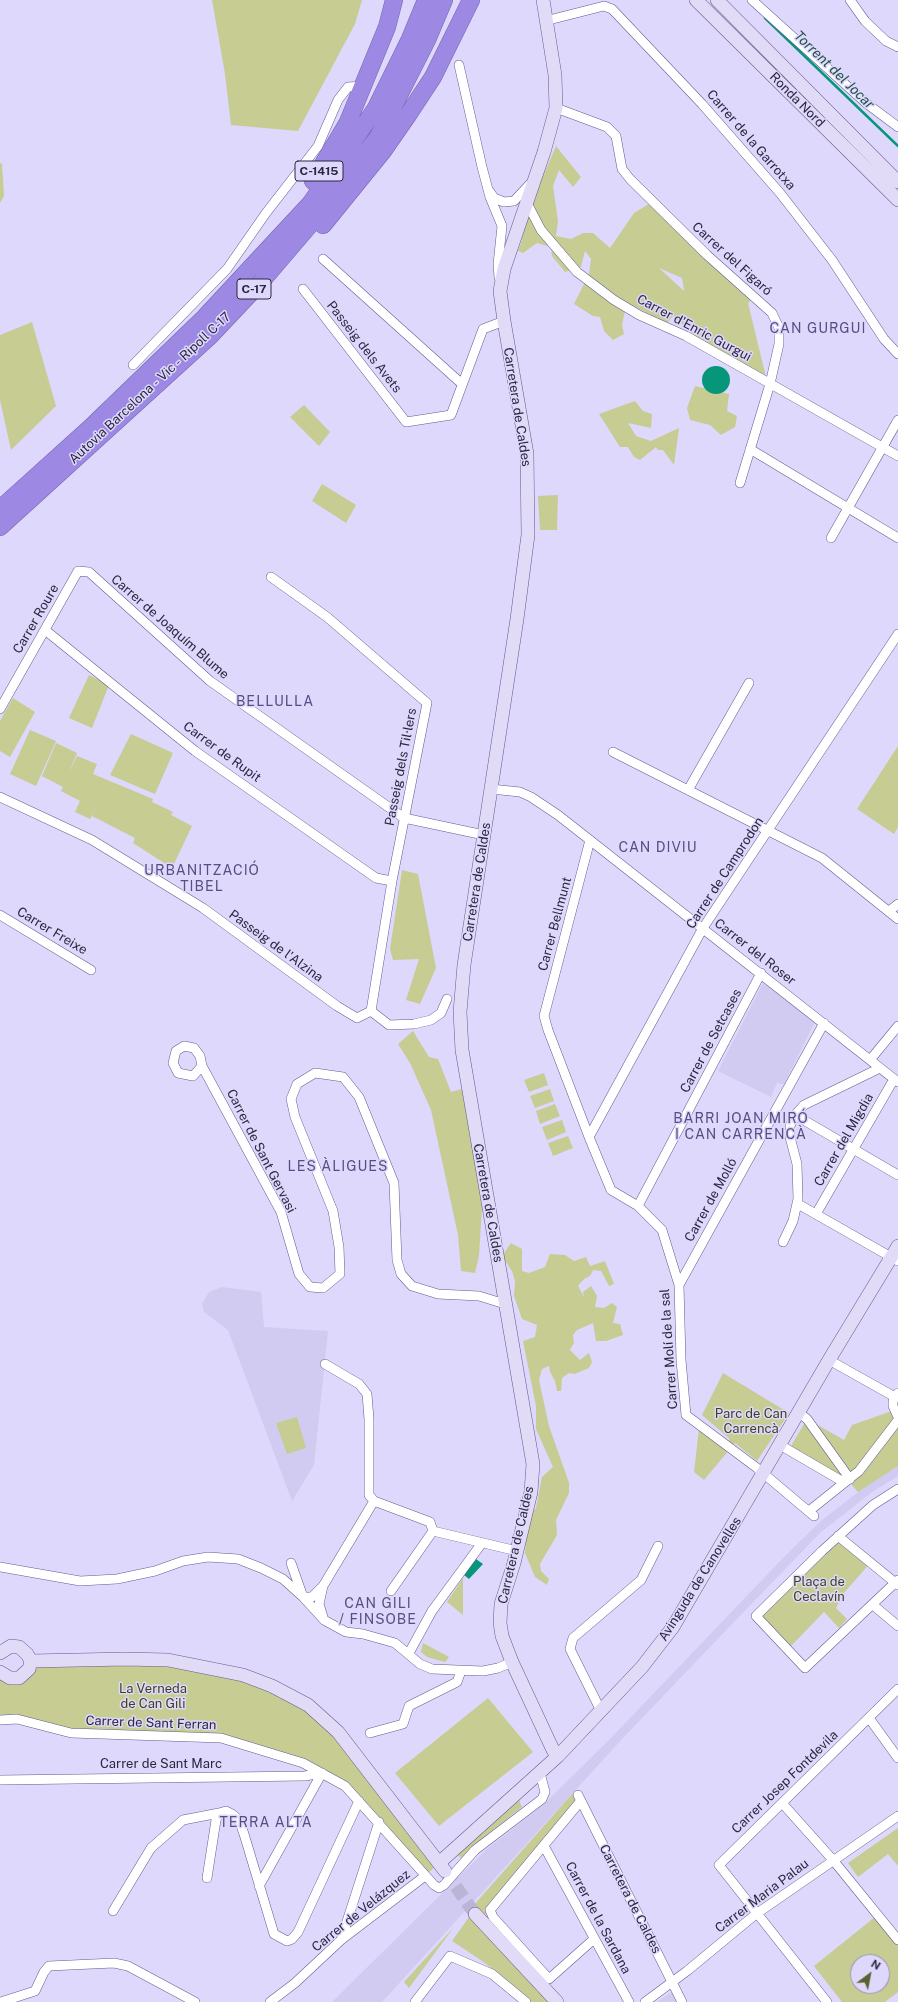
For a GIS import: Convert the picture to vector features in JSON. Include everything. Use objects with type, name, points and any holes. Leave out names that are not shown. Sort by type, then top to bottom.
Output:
[{"type":"highway","name":"C-1415","points":[[204,318],[272,239],[311,185],[348,122],[387,27],[394,0]]},
{"type":"highway","name":"Autovia Barcelona - Vic - Ripoll C-17","points":[[0,509],[90,428],[204,318],[310,204],[376,108],[410,39],[426,0]]},
{"type":"highway","name":"Autovia Barcelona - Vic - Ripoll C-17","points":[[0,527],[210,336],[308,227],[378,137],[427,40],[444,0]]},
{"type":"highway","points":[[210,336],[253,301],[308,244],[359,182],[383,151],[433,77],[471,0]]},
{"type":"street","name":"Carretera de Caldes","points":[[543,0],[545,21],[555,75],[556,108],[527,203],[504,268],[500,291],[527,454],[528,535],[464,965],[460,1012],[462,1041],[533,1464],[531,1492],[517,1551],[501,1604],[500,1623],[502,1636],[512,1662],[553,1750],[558,1756]]},
{"type":"street","name":"Ronda Nord","points":[[696,0],[898,200]]},
{"type":"street","name":"Ronda Nord","points":[[717,0],[898,182]]},
{"type":"street","points":[[752,0],[866,103],[898,127]]},
{"type":"street","points":[[850,0],[865,21],[886,41],[898,47]]},
{"type":"street","name":"Carrer de la Garrotxa","points":[[545,21],[604,6],[612,9],[702,104],[780,193],[832,260],[884,339],[898,354]]},
{"type":"street","points":[[458,66],[488,187],[502,226],[498,264],[500,291]]},
{"type":"street","points":[[132,365],[227,269],[266,213],[318,146],[338,100],[348,87],[363,86]]},
{"type":"street","name":"Carrer del Figaró","points":[[556,108],[607,127],[616,136],[622,169],[630,179],[707,255],[772,313],[779,328],[779,344],[770,384],[740,483]]},
{"type":"street","points":[[488,187],[494,198],[504,202],[514,201],[522,194],[536,175]]},
{"type":"street","name":"Carrer d'Enric Gurgui","points":[[527,203],[541,230],[577,272],[614,300],[639,315],[686,336],[898,456]]},
{"type":"street","points":[[502,226],[513,231],[519,227]]},
{"type":"street","points":[[324,259],[462,384],[483,329],[504,321]]},
{"type":"street","name":"Passeig dels Avets","points":[[303,289],[406,422],[451,415],[462,384]]},
{"type":"street","points":[[831,538],[898,420]]},
{"type":"street","points":[[750,450],[898,538]]},
{"type":"street","name":"Carrer Roure","points":[[0,709],[78,571],[89,572]]},
{"type":"street","name":"Carrer de Joaquím Blume","points":[[89,572],[210,681],[404,818],[484,835]]},
{"type":"street","name":"Passeig dels Til·lers","points":[[271,577],[327,617],[427,703],[392,881],[371,1011]]},
{"type":"street","name":"Carrer de Rupit","points":[[45,630],[195,751],[376,878],[392,881]]},
{"type":"street","name":"Carrer de Camprodon","points":[[589,1137],[703,928],[898,634]]},
{"type":"street","points":[[688,790],[749,683]]},
{"type":"street","points":[[613,752],[822,858],[898,919]]},
{"type":"street","name":"Carrer del Roser","points":[[491,789],[520,792],[531,797],[590,840],[761,973],[896,1081]]},
{"type":"street","name":"Passeig de l'Alzina","points":[[0,796],[92,840],[203,908],[337,1006],[357,1018],[371,1011]]},
{"type":"street","name":"Carrer Bellmunt","points":[[544,1016],[590,840]]},
{"type":"street","points":[[889,911],[898,904]]},
{"type":"street","name":"Carrer Freixe","points":[[0,915],[91,970]]},
{"type":"street","name":"Carrer de Setcases","points":[[638,1206],[761,973]]},
{"type":"street","points":[[371,1011],[388,1025],[414,1024],[431,1020],[441,1013],[447,999]]},
{"type":"street","name":"Carrer Molí de la sal","points":[[544,1016],[589,1137],[611,1190],[638,1206],[662,1230],[679,1285],[681,1360],[686,1415],[763,1474],[811,1514],[850,1479]]},
{"type":"street","name":"Carrer de Molló","points":[[679,1285],[824,1023]]},
{"type":"street","points":[[870,1060],[898,1026]]},
{"type":"street","name":"Carrer de Sant Gervasi","points":[[202,1066],[281,1212],[299,1274],[310,1287],[323,1288],[340,1274],[339,1247],[333,1211],[295,1117],[291,1099],[297,1084],[315,1073],[343,1077],[359,1097],[394,1183],[397,1260],[401,1274],[412,1286],[438,1294],[479,1296],[505,1304]]},
{"type":"street","points":[[783,1242],[798,1204],[797,1164],[790,1137],[790,1126],[796,1115],[804,1105],[880,1068]]},
{"type":"street","name":"Carrer del Migdia","points":[[816,1214],[853,1150],[896,1081]]},
{"type":"street","points":[[796,1115],[853,1150],[898,1175]]},
{"type":"street","points":[[798,1204],[896,1255]]},
{"type":"street","name":"Avinguda de Canovelles","points":[[31,1661],[126,1658],[168,1660],[243,1675],[272,1686],[308,1705],[338,1732],[442,1867],[558,1756],[642,1667],[673,1627],[829,1360],[896,1255]]},
{"type":"street","points":[[780,1445],[840,1480],[850,1479],[859,1471],[895,1430],[898,1418],[893,1406],[896,1395],[829,1360]]},
{"type":"street","points":[[324,1620],[319,1604],[323,1586],[371,1498],[370,1419],[367,1394],[359,1384],[325,1364]]},
{"type":"street","points":[[798,1412],[807,1419],[850,1479]]},
{"type":"street","points":[[838,1536],[897,1583],[805,1668],[756,1616],[838,1536],[873,1505],[898,1489]]},
{"type":"street","points":[[371,1498],[430,1522],[433,1530]]},
{"type":"street","points":[[433,1530],[517,1551]]},
{"type":"street","points":[[391,1591],[433,1530]]},
{"type":"street","points":[[408,1653],[432,1611],[482,1543]]},
{"type":"street","points":[[601,1711],[570,1649],[573,1638],[641,1580],[658,1546]]},
{"type":"street","points":[[0,1567],[80,1581],[117,1579],[184,1561],[208,1557],[238,1559],[283,1579],[303,1597],[324,1620],[346,1632],[363,1634],[395,1644],[420,1664],[432,1669],[461,1671],[498,1668],[512,1662]]},
{"type":"street","points":[[283,1579],[291,1563],[303,1597]]},
{"type":"street","points":[[303,1597],[312,1596],[323,1586]]},
{"type":"street","points":[[873,1605],[898,1626]]},
{"type":"street","points":[[0,1653],[11,1646],[18,1647],[27,1654],[31,1661],[29,1670],[19,1678],[10,1678],[0,1672]]},
{"type":"street","points":[[370,1733],[403,1724],[409,1706],[457,1682],[461,1671]]},
{"type":"street","name":"Carrer Josep Fontdevila","points":[[756,1914],[719,1865],[898,1689]]},
{"type":"street","points":[[870,1718],[898,1758]]},
{"type":"street","name":"Carrer de Sant Ferran","points":[[0,1720],[17,1719],[71,1733],[220,1738],[303,1763],[345,1786],[379,1822],[425,1876],[439,1888],[444,1886],[476,1850],[542,1799],[545,1792],[540,1773]]},
{"type":"street","points":[[259,1886],[322,1773]]},
{"type":"street","name":"Carrer de Sant Marc","points":[[0,1780],[305,1776],[322,1773]]},
{"type":"street","name":"Carretera de Caldes","points":[[544,1846],[579,1799],[682,2002]]},
{"type":"street","points":[[113,1912],[150,1848],[183,1820],[226,1811],[239,1820],[274,1934],[280,1939],[287,1941],[292,1939],[298,1932],[359,1801]]},
{"type":"street","points":[[782,1803],[833,1860],[898,1940]]},
{"type":"street","points":[[207,1878],[216,1820],[219,1813]]},
{"type":"street","name":"Carrer Maria Palau","points":[[645,2002],[673,1982],[756,1914],[898,1816]]},
{"type":"street","points":[[341,1940],[379,1822]]},
{"type":"street","points":[[544,1846],[490,1910],[493,1917],[549,1979],[594,1939]]},
{"type":"street","name":"Carrer de la Sardana","points":[[544,1846],[629,2002]]},
{"type":"street","name":"Carrer de Velázquez","points":[[270,2002],[295,1983],[341,1940],[425,1876]]},
{"type":"street","points":[[475,1914],[557,2002]]},
{"type":"street","points":[[756,1914],[827,2002]]},
{"type":"street","points":[[415,2002],[450,1956],[492,1974],[523,2001]]},
{"type":"street","points":[[1,2002],[35,1992],[44,1972],[49,1966],[114,1963],[128,1966],[195,2002]]},
{"type":"shaded area","points":[[716,366],[726,370],[730,380],[726,390],[716,394],[706,390],[702,380],[706,370]]},
{"type":"shaded area","points":[[763,983],[815,1022],[784,1084],[777,1083],[771,1097],[718,1071]]},
{"type":"shaded area","points":[[222,1287],[261,1292],[264,1327],[328,1331],[314,1465],[292,1501],[228,1330],[204,1312],[202,1304],[209,1292]]},
{"type":"shaded area","points":[[898,1466],[898,1476],[872,1492],[820,1533],[733,1623],[623,1738],[382,2002],[332,2002],[488,1848],[544,1804],[610,1739],[784,1557],[822,1520],[866,1486]]},
{"type":"shaded area","points":[[476,1559],[483,1564],[469,1579],[464,1575]]},
{"type":"shaded area","points":[[673,1991],[678,2002],[657,2002]]},
{"type":"green space","points":[[212,0],[362,0],[355,24],[298,131],[231,125],[225,74]]},
{"type":"green space","points":[[556,146],[581,177],[573,187],[559,170],[553,186],[558,221],[556,236],[571,239],[583,233],[593,233],[610,248],[634,213],[649,204],[752,290],[752,299],[748,303],[766,377],[697,338],[673,316],[667,323],[633,306],[625,311],[622,325],[624,334],[613,340],[604,331],[600,317],[593,316],[574,304],[589,274],[591,259],[585,251],[581,267],[565,272],[552,256],[551,247],[537,243],[523,253],[518,251],[522,240],[523,223]],"holes":[[[659,268],[682,278],[684,290]]]},
{"type":"green space","points":[[0,163],[2,164],[4,196],[0,203]]},
{"type":"green space","points":[[32,322],[56,406],[11,450],[0,400],[0,335]]},
{"type":"green space","points":[[695,386],[729,394],[727,411],[737,416],[735,427],[721,435],[710,425],[690,420],[687,408]]},
{"type":"green space","points":[[635,401],[643,411],[652,414],[651,428],[628,423],[636,436],[651,441],[679,428],[674,465],[663,450],[658,450],[656,447],[640,460],[634,457],[628,447],[620,447],[599,414]]},
{"type":"green space","points":[[304,405],[330,432],[319,446],[290,417]]},
{"type":"green space","points":[[322,484],[356,505],[346,523],[312,501]]},
{"type":"green space","points":[[558,495],[557,530],[540,530],[538,496]]},
{"type":"green space","points":[[89,675],[109,685],[92,728],[69,718]]},
{"type":"green space","points":[[13,698],[35,712],[10,757],[0,751],[0,721]]},
{"type":"green space","points":[[30,730],[56,741],[36,786],[10,774]]},
{"type":"green space","points":[[131,734],[173,753],[155,794],[110,775]]},
{"type":"green space","points":[[56,743],[77,753],[69,773],[77,756],[97,764],[93,774],[153,799],[152,802],[173,812],[171,815],[192,826],[172,868],[133,843],[135,838],[92,816],[96,808],[90,819],[75,812],[80,801],[61,791],[63,787],[42,776]]},
{"type":"green space","points":[[898,746],[898,827],[894,834],[857,809]]},
{"type":"green space","points":[[402,870],[418,874],[436,968],[420,1004],[406,1000],[419,959],[393,960],[390,949]]},
{"type":"green space","points":[[413,1031],[429,1057],[438,1059],[451,1092],[465,1088],[482,1207],[479,1256],[475,1273],[461,1271],[458,1235],[431,1110],[410,1063],[398,1044]]},
{"type":"green space","points":[[544,1073],[548,1085],[529,1092],[524,1080]]},
{"type":"green space","points":[[550,1089],[554,1101],[535,1108],[530,1096]]},
{"type":"green space","points":[[555,1104],[560,1116],[540,1124],[536,1111]]},
{"type":"green space","points":[[562,1120],[566,1132],[547,1140],[542,1127]]},
{"type":"green space","points":[[568,1136],[573,1148],[553,1156],[548,1143]]},
{"type":"green space","points":[[511,1243],[522,1249],[522,1271],[529,1273],[545,1267],[550,1254],[565,1255],[574,1261],[586,1257],[590,1266],[605,1261],[614,1284],[609,1286],[601,1271],[593,1270],[590,1276],[584,1279],[578,1286],[584,1297],[583,1292],[591,1286],[597,1296],[595,1307],[604,1308],[612,1303],[617,1307],[613,1323],[620,1324],[623,1335],[606,1341],[596,1341],[593,1323],[577,1330],[573,1335],[574,1343],[570,1350],[580,1360],[589,1353],[592,1362],[589,1368],[574,1374],[569,1373],[562,1378],[561,1391],[557,1391],[549,1366],[542,1369],[539,1380],[549,1426],[569,1483],[569,1493],[556,1520],[557,1535],[540,1564],[541,1571],[549,1579],[547,1585],[535,1577],[525,1553],[528,1517],[536,1508],[542,1477],[553,1467],[536,1429],[536,1406],[523,1341],[535,1337],[537,1325],[522,1319],[514,1296],[515,1281],[512,1271],[502,1256]]},
{"type":"green space","name":"Parc de Can Carrencà","points":[[723,1373],[789,1413],[757,1461],[735,1443],[704,1480],[694,1472],[699,1429],[723,1447],[730,1439],[702,1415]]},
{"type":"green space","points":[[892,1411],[898,1419],[898,1466],[858,1492],[850,1483],[791,1446],[807,1419],[844,1440],[852,1425]]},
{"type":"green space","points":[[297,1417],[306,1448],[287,1454],[276,1423]]},
{"type":"green space","name":"Plaça de Ceclavín","points":[[841,1538],[871,1562],[843,1594],[836,1608],[847,1619],[839,1628],[824,1612],[791,1646],[759,1613]]},
{"type":"green space","points":[[463,1578],[463,1615],[447,1602]]},
{"type":"green space","points":[[423,1643],[449,1657],[445,1662],[427,1657],[421,1652]]},
{"type":"green space","name":"La Verneda de Can Gili","points":[[30,1663],[203,1666],[308,1705],[439,1863],[425,1876],[334,1778],[221,1738],[71,1733],[0,1720],[0,1672],[10,1678]]},
{"type":"green space","points":[[488,1698],[533,1752],[439,1826],[395,1773]]},
{"type":"green space","points":[[573,1793],[578,1800],[483,1917],[473,1906]]},
{"type":"green space","points":[[519,1800],[522,1807],[474,1845],[461,1858],[457,1854]]},
{"type":"green space","points":[[898,1828],[898,1866],[888,1854],[858,1877],[848,1863]]},
{"type":"green space","points":[[469,1917],[552,2002],[530,2002],[485,1963],[452,1941]]},
{"type":"green space","points":[[875,1917],[898,1944],[898,1992],[885,2002],[842,2002],[814,1966]]},
{"type":"green space","points":[[454,1927],[409,1988],[404,1982]]},
{"type":"waterway","name":"Torrent del Jocar","points":[[765,18],[898,146]]},
{"type":"tunnel","points":[[445,1871],[475,1914]]},
{"type":"district","name":"CAN GURGUI","points":[[818,329]]},
{"type":"district","name":"BELLULLA","points":[[275,702]]},
{"type":"district","name":"CAN DIVIU","points":[[658,848]]},
{"type":"district","name":"URBANITZACIÓ TIBEL","points":[[202,880]]},
{"type":"district","name":"BARRI JOAN MIRÓ I CAN CARRENCÀ","points":[[741,1128]]},
{"type":"district","name":"LES ÀLIGUES","points":[[338,1167]]},
{"type":"district","name":"CAN GILI / FINSOBE","points":[[378,1612]]},
{"type":"district","name":"TERRA ALTA","points":[[266,1823]]}]
